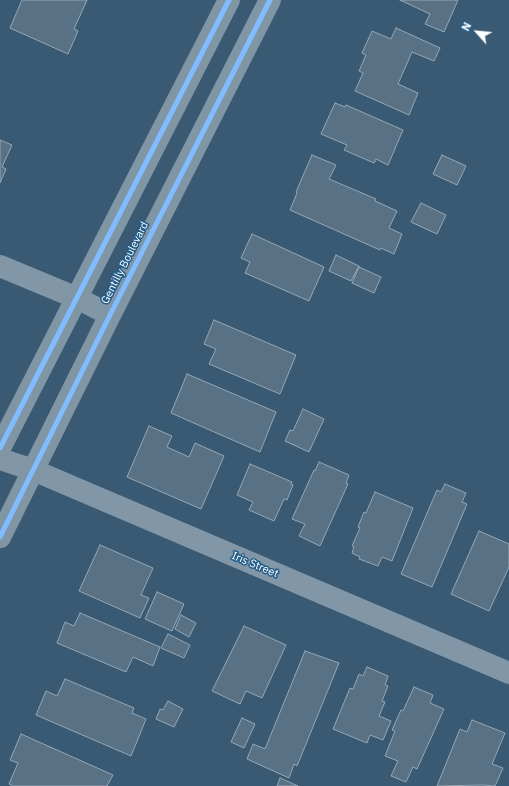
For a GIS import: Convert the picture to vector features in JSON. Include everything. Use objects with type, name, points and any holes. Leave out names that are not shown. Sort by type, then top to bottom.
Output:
[{"type":"main road","points":[[0,448],[229,0]]},
{"type":"main road","name":"Gentilly Boulevard","points":[[0,537],[110,315],[270,0]]},
{"type":"street","points":[[0,266],[76,298],[110,315]]},
{"type":"street","name":"Iris Street","points":[[0,459],[33,470],[509,673]]},
{"type":"building","points":[[22,0],[87,0],[74,29],[78,31],[68,54],[10,28]]},
{"type":"building","points":[[400,0],[458,0],[444,32],[425,24],[430,14]]},
{"type":"building","points":[[396,28],[440,48],[434,61],[412,52],[398,84],[418,93],[409,115],[355,91],[363,73],[359,71],[366,55],[362,53],[372,31],[391,39]]},
{"type":"building","points":[[335,103],[345,107],[346,105],[403,130],[388,165],[376,159],[374,163],[344,150],[347,145],[321,134]]},
{"type":"building","points":[[0,140],[12,145],[2,167],[6,169],[0,183]]},
{"type":"building","points":[[312,155],[336,165],[329,179],[376,199],[375,201],[397,211],[389,228],[402,234],[394,254],[381,248],[380,250],[290,210]]},
{"type":"building","points":[[442,155],[466,166],[457,185],[433,174]]},
{"type":"building","points":[[421,203],[446,215],[437,234],[411,222]]},
{"type":"building","points":[[252,234],[324,267],[309,301],[245,273],[250,262],[241,258]]},
{"type":"building","points":[[336,255],[359,266],[351,281],[329,271]]},
{"type":"building","points":[[359,267],[381,277],[374,293],[352,283]]},
{"type":"building","points":[[214,320],[296,355],[280,394],[209,364],[216,349],[204,344]]},
{"type":"building","points":[[187,374],[276,412],[260,452],[171,413]]},
{"type":"building","points":[[303,409],[324,419],[309,452],[285,441],[290,430],[293,431]]},
{"type":"building","points":[[149,426],[172,436],[167,447],[189,457],[195,443],[224,456],[201,509],[127,477]]},
{"type":"building","points":[[319,462],[349,475],[346,483],[348,484],[320,546],[299,536],[305,524],[292,519]]},
{"type":"building","points":[[250,464],[292,482],[291,484],[293,485],[287,500],[284,499],[274,521],[249,510],[253,502],[237,495]]},
{"type":"building","points":[[445,484],[466,493],[462,502],[467,504],[432,587],[401,574],[437,490],[441,492]]},
{"type":"building","points":[[375,492],[413,508],[392,561],[382,557],[378,566],[359,559],[360,557],[352,553],[354,547],[352,546],[360,528],[358,527]]},
{"type":"building","points":[[479,531],[509,544],[509,567],[489,611],[451,594]]},
{"type":"building","points":[[100,545],[153,568],[141,595],[149,598],[140,618],[79,591]]},
{"type":"building","points":[[157,592],[184,604],[172,631],[145,619]]},
{"type":"building","points":[[80,613],[160,647],[153,666],[133,657],[126,672],[57,643],[65,622],[74,626]]},
{"type":"building","points":[[181,615],[196,623],[189,637],[175,629]]},
{"type":"building","points":[[244,626],[286,645],[262,698],[246,691],[240,704],[212,691]]},
{"type":"building","points":[[168,634],[190,645],[184,658],[161,648]]},
{"type":"building","points":[[305,651],[339,663],[297,766],[294,764],[289,778],[247,759],[253,744],[265,749]]},
{"type":"building","points":[[367,667],[388,676],[385,685],[388,686],[382,701],[385,702],[379,716],[391,721],[383,740],[370,735],[367,743],[333,729],[350,688],[353,689],[359,674],[363,676]]},
{"type":"building","points":[[65,679],[134,708],[132,713],[146,719],[131,756],[36,715],[46,691],[57,696]]},
{"type":"building","points":[[414,687],[433,695],[430,703],[444,709],[417,769],[413,767],[406,782],[391,776],[398,761],[385,756],[395,731],[392,730]]},
{"type":"building","points":[[168,701],[183,709],[174,727],[156,719],[160,709],[163,710]]},
{"type":"building","points":[[242,718],[255,724],[244,748],[231,742]]},
{"type":"building","points":[[472,720],[505,733],[492,764],[503,768],[495,786],[437,786],[460,729],[467,732]]},
{"type":"building","points":[[21,734],[113,775],[107,786],[13,786],[9,784],[18,763],[10,760]]},
{"type":"building","points":[[280,778],[298,786],[277,786]]},
{"type":"cycle path","points":[[0,448],[229,0]]},
{"type":"cycle path","points":[[0,537],[110,315],[270,0]]}]
